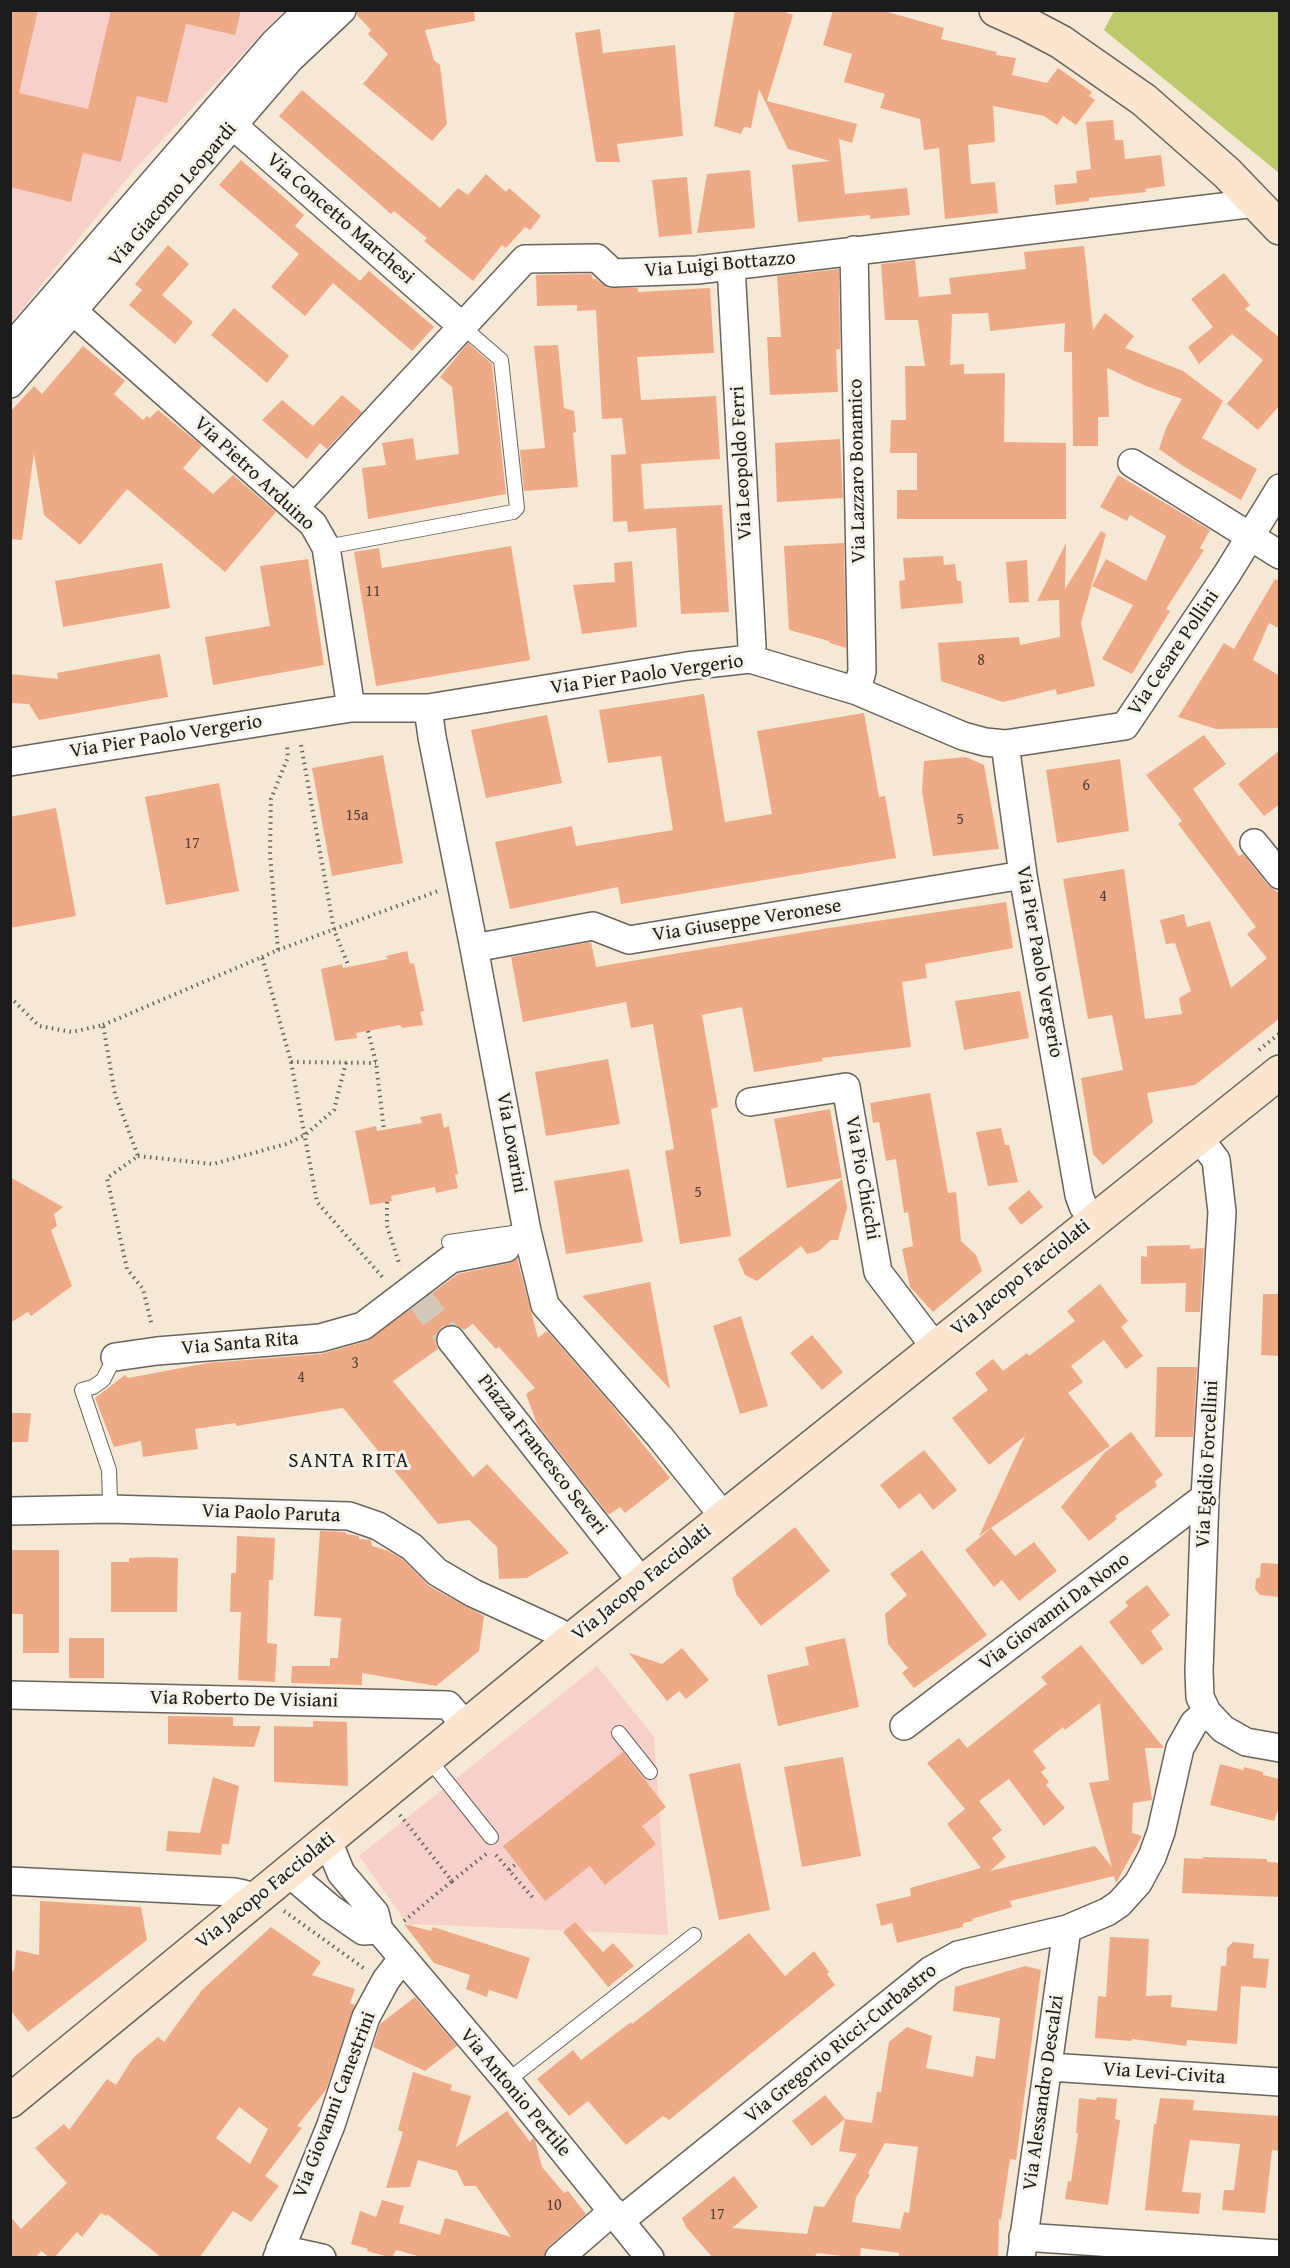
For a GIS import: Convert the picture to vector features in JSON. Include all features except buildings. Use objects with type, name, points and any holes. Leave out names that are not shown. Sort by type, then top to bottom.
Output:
[{"type":"main road","points":[[996,10],[1061,42],[1144,100],[1206,153],[1268,212],[1280,228]]},
{"type":"main road","name":"Via Jacopo Facciolati","points":[[10,2101],[566,1644],[1280,1072]]},
{"type":"street","name":"Via Giacomo Leopardi","points":[[225,118],[274,43],[308,10]]},
{"type":"street","name":"Via Giacomo Leopardi","points":[[10,384],[65,303],[225,118],[342,10]]},
{"type":"street","name":"Via Concetto Marchesi","points":[[225,118],[463,327]]},
{"type":"street","name":"Via Luigi Bottazzo","points":[[295,507],[525,259],[597,258],[613,273],[697,270],[854,250],[1268,212]]},
{"type":"street","name":"Via Lazzaro Bonamico","points":[[854,250],[862,671],[857,691]]},
{"type":"street","name":"Via Leopoldo Ferri","points":[[731,266],[752,646],[750,659]]},
{"type":"street","name":"Via Giacomo Leopardi","points":[[10,348],[65,303]]},
{"type":"street","name":"Via Pietro Arduino","points":[[65,303],[100,337],[313,524],[326,547],[351,708]]},
{"type":"street","points":[[1132,463],[1280,555]]},
{"type":"street","name":"Via Cesare Pollini","points":[[1005,744],[1125,726],[1280,488]]},
{"type":"street","name":"Via Pier Paolo Vergerio","points":[[10,762],[351,708],[428,708],[687,666],[750,659],[857,691],[963,736],[1005,744],[1023,875],[1079,1195],[1083,1206],[1094,1220]]},
{"type":"street","name":"Via Lovarini","points":[[428,708],[430,728],[474,948],[519,1243],[545,1305],[660,1437],[724,1517]]},
{"type":"street","points":[[1254,843],[1280,875]]},
{"type":"street","name":"Via Giuseppe Veronese","points":[[474,948],[593,926],[629,940],[1023,875]]},
{"type":"street","name":"Via Pio Chicchi","points":[[750,1102],[846,1088],[878,1272],[935,1347]]},
{"type":"street","name":"Via Egidio Forcellini","points":[[1199,1138],[1216,1160],[1222,1212],[1205,1497],[1199,1671],[1200,1697],[1207,1712]]},
{"type":"street","name":"Via Santa Rita","points":[[115,1357],[157,1351],[320,1338],[363,1326],[414,1292],[451,1259],[519,1243]]},
{"type":"street","name":"Piazza Francesco Severi","points":[[451,1340],[633,1571]]},
{"type":"street","name":"Via Giovanni Da Nono","points":[[904,1726],[1205,1497]]},
{"type":"street","name":"Via Paolo Paruta","points":[[10,1511],[110,1509],[349,1516],[378,1526],[412,1546],[437,1572],[473,1593],[558,1632],[566,1644]]},
{"type":"street","name":"Via Roberto De Visiani","points":[[10,1695],[448,1705],[467,1727]]},
{"type":"street","points":[[1207,1712],[1223,1730],[1246,1742],[1280,1748]]},
{"type":"street","name":"Via Gregorio Ricci-Curbastro","points":[[559,2258],[931,1970],[958,1954],[1067,1929],[1107,1912],[1119,1904],[1138,1883],[1152,1857],[1161,1832],[1180,1748],[1194,1723],[1207,1712]]},
{"type":"street","points":[[309,1857],[330,1908],[363,1931],[388,1929]]},
{"type":"street","name":"Via Antonio Pertile","points":[[309,1857],[341,1873],[388,1929],[403,1958],[507,2081],[650,2258]]},
{"type":"street","points":[[10,1881],[234,1892],[244,1894],[251,1902]]},
{"type":"street","name":"Via Alessandro Descalzi","points":[[1022,2247],[1067,1929]]},
{"type":"street","name":"Via Giovanni Canestrini","points":[[278,2253],[331,2125],[366,2017],[386,1980],[403,1958]]},
{"type":"street","name":"Via Levi-Civita","points":[[1049,2067],[1280,2082]]},
{"type":"street","points":[[1022,2247],[1280,2254]]},
{"type":"street","points":[[278,2253],[322,2258]]},
{"type":"lane","points":[[326,547],[513,512],[517,508],[501,360],[463,327]]},
{"type":"lane","points":[[449,1242],[519,1243]]},
{"type":"lane","name":"Via Santa Rita","points":[[110,1501],[109,1470],[82,1390],[103,1380],[115,1357]]},
{"type":"lane","points":[[619,1733],[650,1772]]},
{"type":"lane","points":[[428,1758],[491,1837]]},
{"type":"lane","points":[[507,2081],[694,1935]]},
{"type":"path","points":[[301,745],[334,930],[349,967]]},
{"type":"path","points":[[278,950],[270,854],[271,799],[288,758],[287,747]]},
{"type":"path","points":[[10,998],[39,1026],[72,1032],[103,1025],[278,950],[461,882]]},
{"type":"path","points":[[262,957],[291,1062],[318,1202],[387,1282],[414,1292]]},
{"type":"path","points":[[103,1025],[115,1094],[138,1156]]},
{"type":"path","points":[[368,1031],[376,1062],[384,1130]]},
{"type":"path","points":[[291,1062],[376,1062]]},
{"type":"path","points":[[157,1351],[143,1289],[127,1269],[107,1178],[138,1156],[213,1164],[286,1144],[305,1135],[334,1110],[346,1062]]},
{"type":"path","points":[[387,1202],[387,1226],[403,1276],[414,1292]]},
{"type":"path","points":[[393,1807],[452,1881]]},
{"type":"path","points":[[388,1929],[492,1849],[533,1898]]},
{"type":"path","points":[[509,1870],[516,1864]]},
{"type":"path","points":[[283,1910],[357,1965],[386,1980]]},
{"type":"shaded area","points":[[11,11],[283,11],[133,171],[11,323]]},
{"type":"shaded area","points":[[597,1666],[654,1737],[668,1935],[414,1924],[410,1927],[359,1856]]},
{"type":"green space","points":[[1114,11],[1279,11],[1279,173],[1104,30]]},
{"type":"tunnel","points":[[418,1296],[451,1340]]},
{"type":"district","name":"SANTA RITA","points":[[349,1462]]}]
